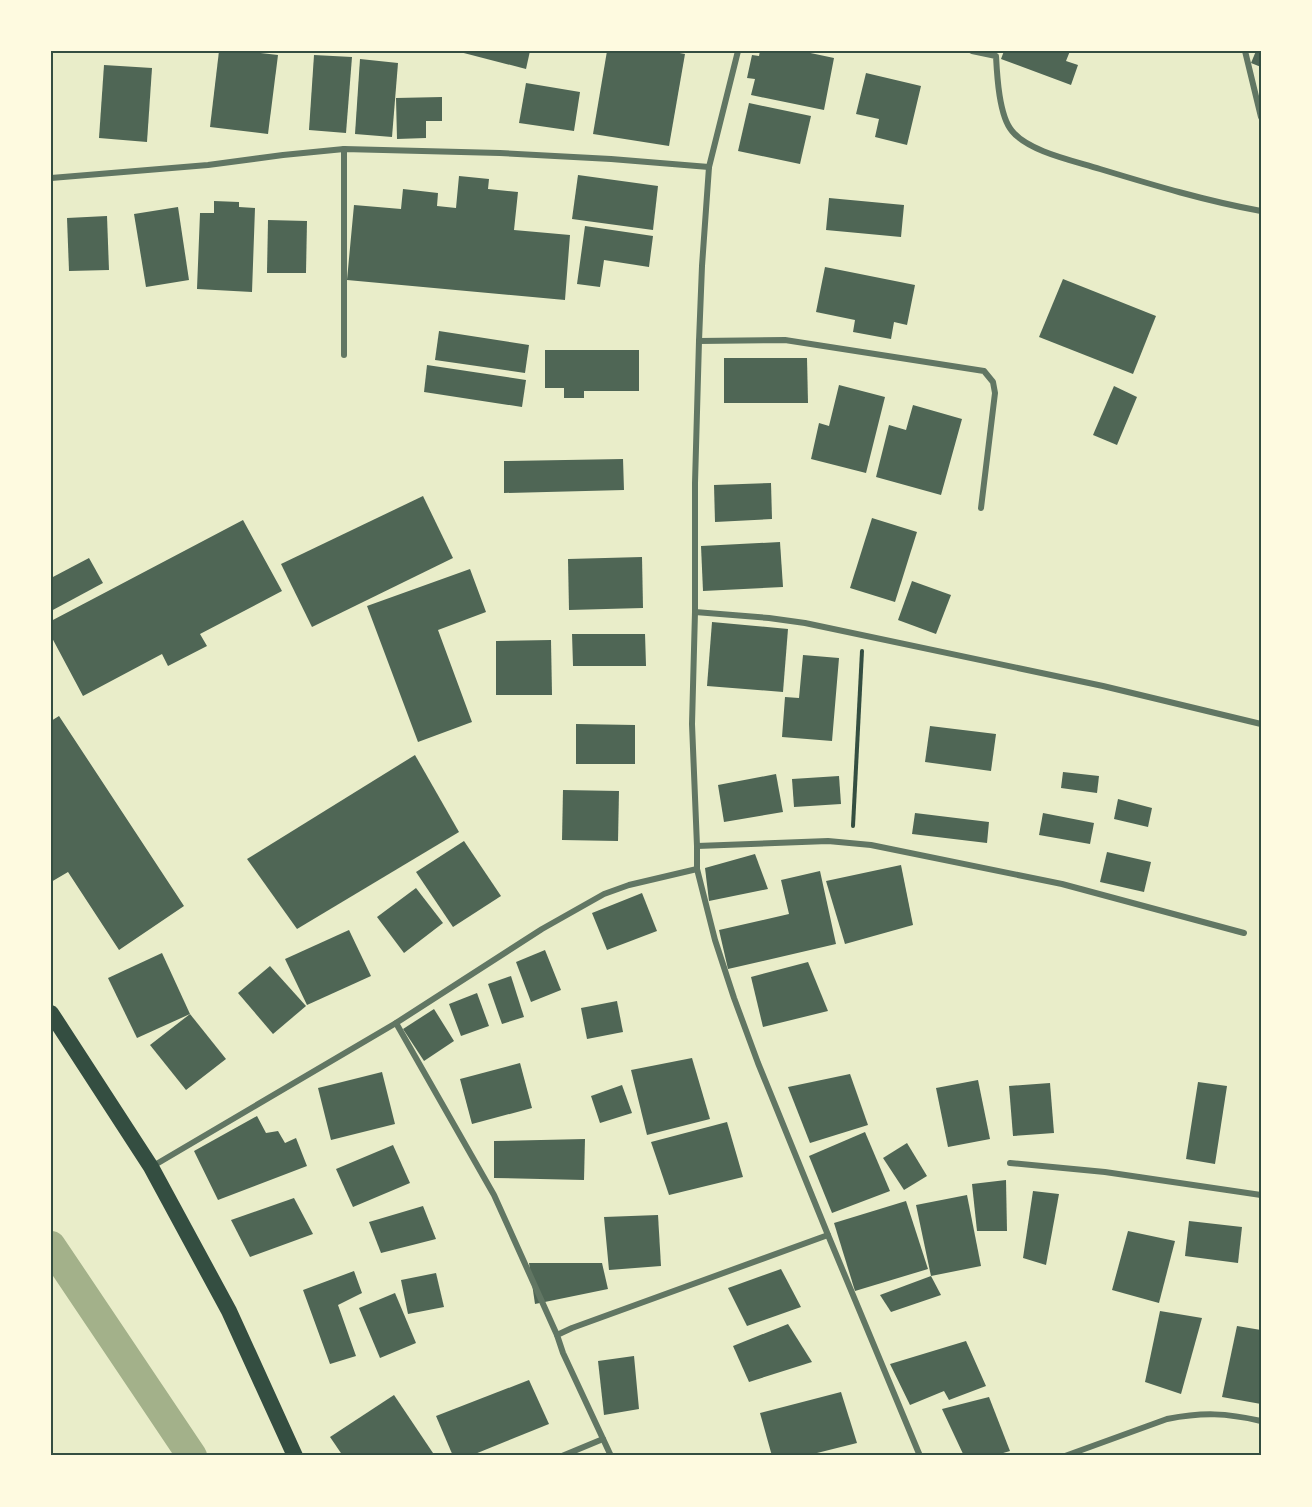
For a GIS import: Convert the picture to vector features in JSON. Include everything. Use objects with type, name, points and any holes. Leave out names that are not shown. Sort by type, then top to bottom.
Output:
[{"type":"highway","points":[[51,1013],[151,1167],[229,1311],[296,1456]]},
{"type":"street","points":[[738,51],[710,167],[702,266],[695,483],[692,724],[697,869],[715,940],[758,1064],[920,1456]]},
{"type":"street","points":[[972,51],[997,53],[1004,116],[1010,129],[1025,142],[1045,152],[1152,185],[1227,205],[1261,211]]},
{"type":"street","points":[[1245,51],[1261,117]]},
{"type":"street","points":[[51,178],[208,165],[345,149],[500,153],[710,167]]},
{"type":"street","points":[[344,355],[345,149]]},
{"type":"street","points":[[699,341],[785,340],[984,371],[993,382],[995,393],[981,508]]},
{"type":"street","points":[[695,612],[787,620],[863,635],[1102,686],[1261,724]]},
{"type":"street","points":[[697,846],[852,842],[1062,884],[1244,933]]},
{"type":"street","points":[[151,1167],[396,1023],[542,929],[604,894],[629,885],[697,869]]},
{"type":"street","points":[[396,1023],[494,1196],[611,1456]]},
{"type":"street","points":[[1010,1163],[1105,1172],[1261,1195]]},
{"type":"street","points":[[557,1335],[828,1236]]},
{"type":"street","points":[[1065,1456],[1167,1419],[1202,1413],[1236,1415],[1261,1421]]},
{"type":"street","points":[[562,1456],[603,1439]]},
{"type":"path","points":[[852,842],[863,635]]},
{"type":"building","points":[[219,51],[278,55],[268,134],[210,127]]},
{"type":"building","points":[[456,51],[530,51],[526,69]]},
{"type":"building","points":[[607,51],[669,51],[685,54],[669,146],[593,134]]},
{"type":"building","points":[[760,51],[801,51],[834,58],[824,110],[751,95],[755,79],[747,78],[752,55],[759,56]]},
{"type":"building","points":[[1004,51],[1070,51],[1066,61],[1078,65],[1071,85],[1001,59]]},
{"type":"building","points":[[1256,51],[1261,51],[1261,67],[1251,63]]},
{"type":"building","points":[[314,55],[352,57],[346,133],[309,130]]},
{"type":"building","points":[[360,59],[398,63],[392,137],[355,134]]},
{"type":"building","points":[[104,65],[152,68],[147,142],[99,138]]},
{"type":"building","points":[[866,73],[921,86],[907,145],[875,137],[879,119],[856,114]]},
{"type":"building","points":[[526,83],[580,92],[574,131],[519,123]]},
{"type":"building","points":[[442,97],[442,121],[426,121],[426,138],[397,139],[396,98]]},
{"type":"building","points":[[749,103],[811,116],[800,164],[738,151]]},
{"type":"building","points":[[578,175],[658,186],[653,230],[572,219]]},
{"type":"building","points":[[459,176],[489,179],[488,189],[518,192],[514,230],[570,235],[565,300],[347,280],[354,205],[401,209],[403,189],[438,193],[437,206],[456,208]]},
{"type":"building","points":[[829,198],[904,205],[901,237],[826,230]]},
{"type":"building","points":[[214,201],[239,202],[239,207],[255,208],[252,292],[197,289],[200,213],[214,213]]},
{"type":"building","points":[[178,207],[189,280],[146,287],[134,214]]},
{"type":"building","points":[[107,216],[109,270],[69,271],[67,218]]},
{"type":"building","points":[[268,220],[307,221],[306,273],[267,273]]},
{"type":"building","points":[[585,226],[653,236],[649,267],[604,260],[600,287],[577,284]]},
{"type":"building","points":[[825,267],[915,285],[907,325],[894,322],[891,339],[853,332],[855,320],[816,312]]},
{"type":"building","points":[[1063,279],[1156,316],[1133,374],[1039,337]]},
{"type":"building","points":[[439,331],[529,345],[525,373],[435,360]]},
{"type":"building","points":[[545,350],[639,350],[639,391],[584,391],[584,398],[564,398],[564,388],[545,388]]},
{"type":"building","points":[[724,358],[807,358],[808,403],[724,403]]},
{"type":"building","points":[[427,365],[526,380],[522,407],[424,392]]},
{"type":"building","points":[[839,385],[885,397],[866,473],[811,459],[819,423],[829,426]]},
{"type":"building","points":[[1114,386],[1137,397],[1117,445],[1093,435]]},
{"type":"building","points":[[913,405],[962,419],[941,495],[876,477],[889,425],[906,430]]},
{"type":"building","points":[[623,459],[624,490],[504,493],[504,461]]},
{"type":"building","points":[[771,483],[772,519],[715,522],[714,485]]},
{"type":"building","points":[[423,496],[453,558],[312,627],[281,564]]},
{"type":"building","points":[[872,518],[917,532],[895,602],[850,588]]},
{"type":"building","points":[[243,520],[282,591],[200,634],[207,646],[168,666],[162,654],[83,696],[51,636],[51,621]]},
{"type":"building","points":[[780,542],[783,587],[703,591],[701,546]]},
{"type":"building","points":[[642,557],[643,608],[569,610],[568,559]]},
{"type":"building","points":[[89,558],[103,583],[51,611],[51,578]]},
{"type":"building","points":[[470,569],[486,612],[438,630],[472,722],[418,742],[367,606]]},
{"type":"building","points":[[912,581],[951,595],[936,634],[898,620]]},
{"type":"building","points":[[712,622],[788,629],[783,692],[707,686]]},
{"type":"building","points":[[572,634],[645,634],[646,666],[573,666]]},
{"type":"building","points":[[551,640],[552,695],[496,695],[496,641]]},
{"type":"building","points":[[803,655],[839,658],[832,741],[782,737],[785,697],[799,698]]},
{"type":"building","points":[[59,716],[184,906],[119,950],[68,872],[51,882],[51,721]]},
{"type":"building","points":[[576,724],[635,725],[635,764],[576,764]]},
{"type":"building","points":[[930,726],[996,734],[991,771],[925,762]]},
{"type":"building","points":[[415,755],[459,832],[297,929],[247,859]]},
{"type":"building","points":[[1063,772],[1099,776],[1097,793],[1061,788]]},
{"type":"building","points":[[776,774],[783,812],[724,822],[718,785]]},
{"type":"building","points":[[839,776],[841,804],[794,807],[792,779]]},
{"type":"building","points":[[563,790],[619,791],[618,841],[562,840]]},
{"type":"building","points":[[1118,799],[1152,808],[1148,827],[1114,819]]},
{"type":"building","points":[[915,813],[989,822],[987,843],[912,834]]},
{"type":"building","points":[[1043,813],[1094,823],[1090,844],[1039,835]]},
{"type":"building","points":[[464,841],[501,896],[453,927],[416,872]]},
{"type":"building","points":[[1107,852],[1151,862],[1144,892],[1100,882]]},
{"type":"building","points":[[755,854],[768,889],[709,901],[705,868]]},
{"type":"building","points":[[901,865],[913,925],[845,944],[826,881]]},
{"type":"building","points":[[820,871],[836,944],[728,969],[719,930],[789,914],[781,880]]},
{"type":"building","points":[[416,888],[443,923],[404,953],[377,917]]},
{"type":"building","points":[[642,893],[657,931],[607,950],[592,913]]},
{"type":"building","points":[[349,930],[371,976],[307,1005],[285,959]]},
{"type":"building","points":[[545,950],[561,990],[531,1002],[516,962]]},
{"type":"building","points":[[162,953],[190,1014],[137,1038],[108,978]]},
{"type":"building","points":[[808,962],[828,1011],[763,1027],[751,977]]},
{"type":"building","points":[[270,966],[306,1006],[273,1034],[238,993]]},
{"type":"building","points":[[511,976],[524,1017],[502,1024],[488,984]]},
{"type":"building","points":[[477,993],[489,1026],[461,1036],[449,1004]]},
{"type":"building","points":[[617,1001],[623,1032],[587,1039],[581,1008]]},
{"type":"building","points":[[434,1009],[454,1041],[424,1061],[403,1029]]},
{"type":"building","points":[[190,1014],[226,1059],[186,1090],[150,1045]]},
{"type":"building","points":[[692,1058],[710,1119],[647,1135],[631,1070]]},
{"type":"building","points":[[520,1063],[532,1108],[472,1124],[460,1079]]},
{"type":"building","points":[[382,1072],[395,1124],[331,1140],[318,1088]]},
{"type":"building","points":[[850,1074],[868,1125],[810,1143],[788,1087]]},
{"type":"building","points":[[978,1080],[990,1139],[948,1147],[936,1088]]},
{"type":"building","points":[[1198,1082],[1227,1086],[1215,1164],[1186,1159]]},
{"type":"building","points":[[1050,1083],[1054,1133],[1013,1136],[1009,1086]]},
{"type":"building","points":[[622,1085],[632,1113],[600,1123],[591,1096]]},
{"type":"building","points":[[257,1116],[266,1133],[278,1131],[285,1143],[296,1138],[307,1166],[218,1200],[194,1151]]},
{"type":"building","points":[[727,1122],[743,1177],[669,1195],[651,1142]]},
{"type":"building","points":[[865,1132],[890,1191],[832,1213],[809,1156]]},
{"type":"building","points":[[585,1139],[584,1180],[494,1178],[494,1141]]},
{"type":"building","points":[[907,1143],[927,1176],[904,1190],[883,1158]]},
{"type":"building","points":[[393,1145],[410,1183],[353,1207],[336,1169]]},
{"type":"building","points":[[1006,1180],[1007,1231],[977,1231],[972,1184]]},
{"type":"building","points":[[1033,1191],[1059,1194],[1046,1265],[1023,1258]]},
{"type":"building","points":[[967,1195],[981,1266],[931,1276],[916,1205]]},
{"type":"building","points":[[294,1198],[313,1234],[250,1257],[231,1220]]},
{"type":"building","points":[[906,1201],[928,1269],[855,1291],[834,1223]]},
{"type":"building","points":[[423,1206],[436,1239],[381,1253],[369,1222]]},
{"type":"building","points":[[658,1215],[661,1266],[609,1270],[604,1217]]},
{"type":"building","points":[[1189,1221],[1242,1227],[1238,1263],[1185,1256]]},
{"type":"building","points":[[1128,1231],[1175,1241],[1159,1303],[1112,1290]]},
{"type":"building","points":[[529,1263],[602,1263],[608,1289],[535,1304]]},
{"type":"building","points":[[781,1269],[801,1307],[747,1326],[728,1288]]},
{"type":"building","points":[[354,1271],[362,1293],[338,1305],[356,1356],[330,1364],[303,1290]]},
{"type":"building","points":[[436,1273],[444,1307],[408,1314],[401,1280]]},
{"type":"building","points":[[931,1276],[941,1295],[891,1312],[880,1295]]},
{"type":"building","points":[[395,1293],[416,1343],[380,1358],[359,1308]]},
{"type":"building","points":[[1160,1311],[1202,1318],[1181,1394],[1145,1382]]},
{"type":"building","points":[[788,1324],[812,1362],[749,1382],[733,1346]]},
{"type":"building","points":[[1237,1326],[1261,1330],[1261,1404],[1222,1397]]},
{"type":"building","points":[[966,1341],[986,1386],[949,1400],[944,1391],[910,1405],[890,1364]]},
{"type":"building","points":[[634,1356],[639,1409],[604,1415],[598,1361]]},
{"type":"building","points":[[529,1380],[549,1424],[470,1456],[453,1456],[436,1416]]},
{"type":"building","points":[[841,1392],[857,1443],[805,1456],[772,1456],[760,1413]]},
{"type":"building","points":[[394,1395],[435,1456],[343,1456],[330,1437]]},
{"type":"building","points":[[989,1397],[1010,1451],[993,1456],[964,1456],[942,1409]]},
{"type":"waterway","points":[[51,1246],[192,1456]]}]
